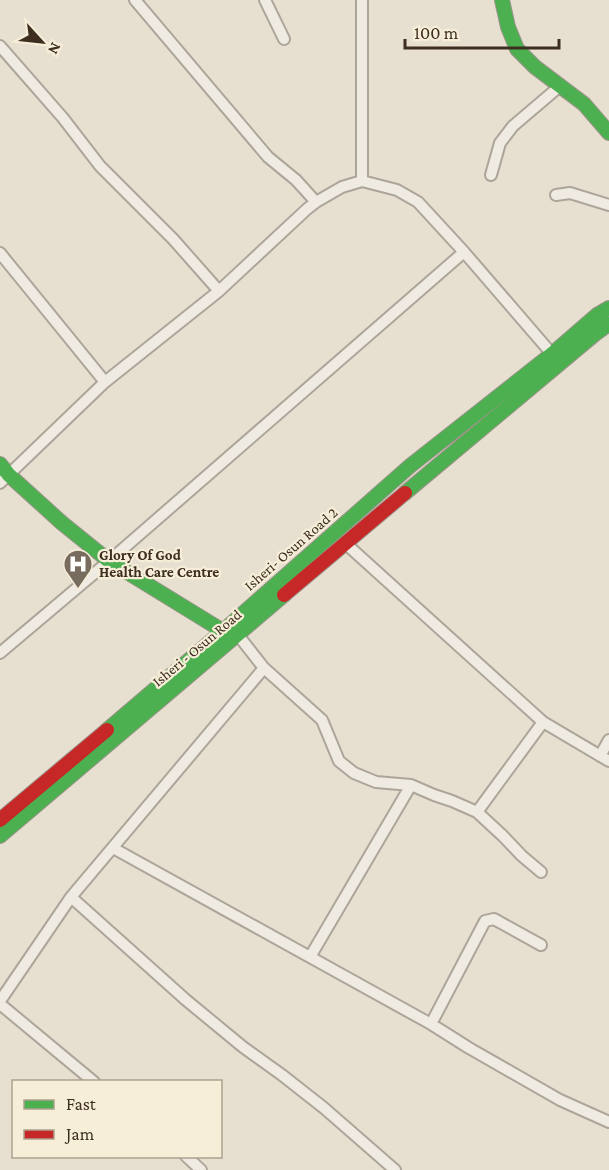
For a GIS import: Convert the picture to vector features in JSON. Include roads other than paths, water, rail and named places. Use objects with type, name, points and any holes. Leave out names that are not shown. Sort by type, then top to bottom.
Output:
[{"type":"main road","points":[[502,0],[508,27],[517,50],[535,67],[584,104],[609,133]]},
{"type":"main road","name":"Isheri- Osun Road 2","points":[[0,820],[231,636],[410,466],[552,354],[597,315],[609,308]]},
{"type":"main road","name":"Isheri - Osun Road","points":[[0,836],[231,636],[609,324]]},
{"type":"main road","points":[[3,474],[109,561],[231,636]]},
{"type":"street","points":[[135,0],[268,157],[296,180],[316,202]]},
{"type":"street","points":[[265,0],[284,39]]},
{"type":"street","points":[[362,0],[362,181]]},
{"type":"street","points":[[0,46],[63,118],[100,166],[173,239],[219,291]]},
{"type":"street","points":[[491,176],[500,143],[513,126],[560,86]]},
{"type":"street","points":[[3,474],[105,382],[219,291],[316,202],[342,187],[362,181],[397,190],[418,202],[552,354]]},
{"type":"street","points":[[556,195],[570,193],[609,205]]},
{"type":"street","points":[[0,653],[464,252]]},
{"type":"street","points":[[0,253],[105,382]]},
{"type":"street","points":[[345,543],[543,722],[604,759],[609,740]]},
{"type":"street","points":[[231,636],[322,720],[339,761],[354,773],[376,782],[411,785],[477,812],[541,872]]},
{"type":"street","points":[[92,1080],[0,1003],[71,897],[264,668]]},
{"type":"street","points":[[477,812],[543,722]]},
{"type":"street","points":[[310,957],[411,785]]},
{"type":"street","points":[[113,848],[431,1024],[560,1100],[609,1122]]},
{"type":"street","points":[[71,897],[186,1000],[243,1047],[324,1108],[395,1170]]},
{"type":"street","points":[[431,1024],[485,921],[494,920],[541,945]]},
{"type":"street","points":[[188,1158],[201,1170]]},
{"type":"place","name":"Glory Of God Health Care Centre","points":[[78,590]]}]
